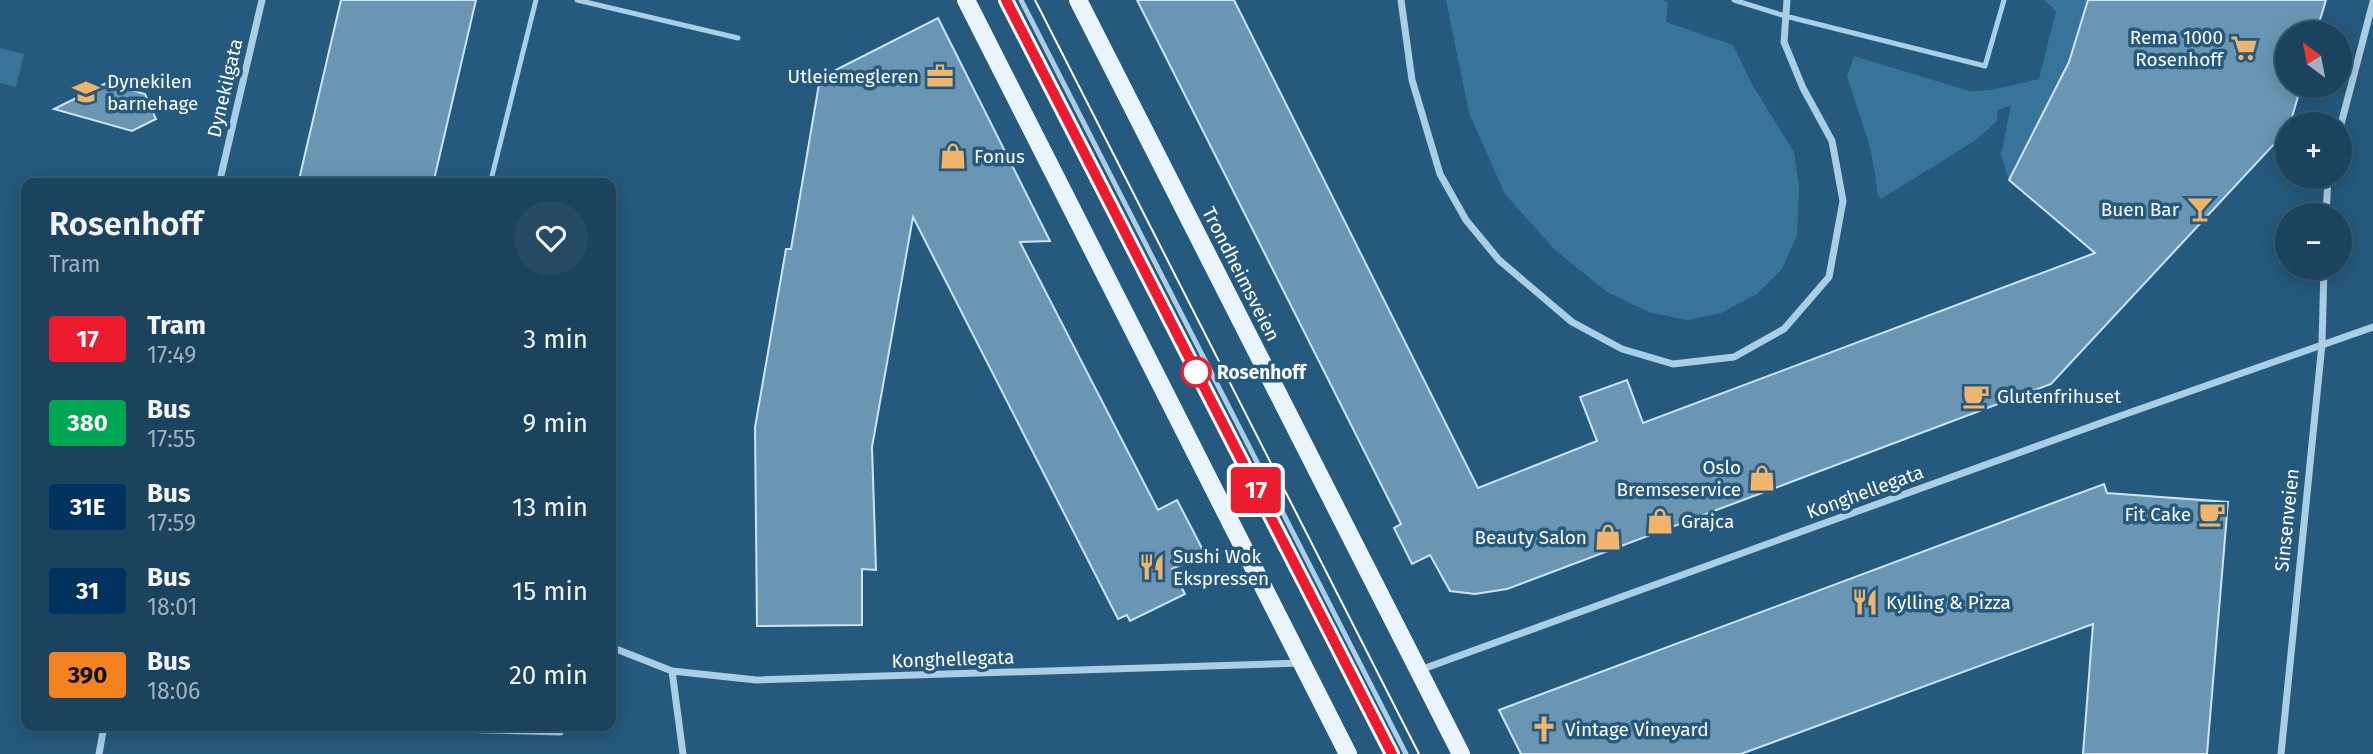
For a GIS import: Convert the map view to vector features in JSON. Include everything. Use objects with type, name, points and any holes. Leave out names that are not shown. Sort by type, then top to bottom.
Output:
[{"type":"main road","points":[[966,0],[1348,754]]},
{"type":"main road","name":"Trondheimsveien","points":[[1078,0],[1461,754]]},
{"type":"street","name":"Dynekilgata","points":[[220,178],[262,0]]},
{"type":"street","points":[[1401,0],[1412,80],[1440,174],[1466,220],[1499,260],[1572,322],[1622,349],[1672,364],[1734,357],[1784,329],[1829,277],[1843,201],[1832,141],[1803,88],[1784,42],[1787,0]]},
{"type":"street","points":[[2344,112],[2373,2]]},
{"type":"street","name":"Sinsenveien","points":[[2281,754],[2322,344],[2325,280]]},
{"type":"street","points":[[2322,344],[2373,327]]},
{"type":"street","name":"Konghellegata","points":[[1419,670],[2322,344]]},
{"type":"street","name":"Konghellegata","points":[[616,649],[673,671],[756,680],[1301,663]]},
{"type":"street","points":[[673,671],[683,754]]},
{"type":"street","points":[[99,754],[103,731]]},
{"type":"lane","points":[[492,178],[536,0]]},
{"type":"lane","points":[[577,0],[738,38]]},
{"type":"lane","points":[[1021,0],[1406,754]]},
{"type":"lane","points":[[1734,0],[1785,16],[1985,66],[2004,0]]},
{"type":"lane","points":[[488,731],[561,733]]},
{"type":"shaded area","points":[[1446,0],[1662,0],[1668,2],[1666,22],[1733,45],[1753,86],[1794,152],[1799,187],[1797,235],[1782,269],[1757,294],[1721,313],[1688,320],[1651,313],[1607,292],[1554,249],[1505,194],[1469,113]]},
{"type":"shaded area","points":[[2044,0],[2324,0],[2318,21],[2275,21],[2275,98],[2297,98],[2292,112],[2275,112],[2275,144],[2237,184],[2096,255],[2009,180],[2001,155],[2011,105],[1998,110],[1997,121],[1976,140],[1881,199],[1877,193],[1870,147],[1847,76],[1854,56],[1969,91],[1991,90],[2039,79],[2056,11]]},
{"type":"shaded area","points":[[0,48],[24,54],[16,87],[0,83]]},
{"type":"building","points":[[341,0],[476,0],[434,178],[299,178]]},
{"type":"building","points":[[1137,0],[1234,0],[1478,488],[1597,441],[1580,397],[1627,380],[1643,423],[2095,253],[2009,180],[2069,62],[2088,0],[2326,0],[2320,21],[2275,21],[2275,98],[2298,98],[2293,112],[2275,112],[2275,143],[2051,384],[1507,589],[1475,594],[1450,591],[1430,555],[1412,564],[1394,528],[1401,524]]},
{"type":"building","points":[[938,18],[1050,241],[1020,242],[1158,510],[1177,500],[1205,554],[1172,569],[1185,594],[1130,621],[1127,615],[1118,619],[913,217],[872,447],[876,570],[862,569],[862,625],[757,626],[755,427],[786,249],[791,249],[820,78]]},
{"type":"building","points":[[106,83],[145,94],[156,119],[132,131],[54,109]]},
{"type":"building","points":[[2104,484],[2107,493],[2228,502],[2207,754],[2083,754],[2093,624],[1741,754],[1521,754],[1499,710]]},
{"type":"tram line","points":[[1006,0],[1392,754]]},
{"type":"tram line","name":"17","points":[[1006,0],[1392,754]]},
{"type":"tram line","points":[[1035,0],[1419,754]]},
{"type":"place","name":"Rema 1000 Rosenhoff","points":[[2244,48]]},
{"type":"place","name":"Utleiemegleren","points":[[940,76]]},
{"type":"place","name":"Dynekilen barnehage","points":[[86,92]]},
{"type":"place","name":"Fonus","points":[[953,156]]},
{"type":"place","name":"Buen Bar","points":[[2200,209]]},
{"type":"place","name":"Rosenhoff","points":[[1196,372]]},
{"type":"place","name":"Glutenfrihuset","points":[[1976,396]]},
{"type":"place","name":"Oslo Bremseservice","points":[[1762,478]]},
{"type":"place","name":"Fit Cake","points":[[2212,514]]},
{"type":"place","name":"Grajca","points":[[1660,521]]},
{"type":"place","name":"Beauty Salon","points":[[1608,537]]},
{"type":"place","name":"Sushi Wok Ekspressen","points":[[1152,567]]},
{"type":"place","name":"Kylling & Pizza","points":[[1865,602]]},
{"type":"place","name":"Vintage Vineyard","points":[[1544,729]]}]
